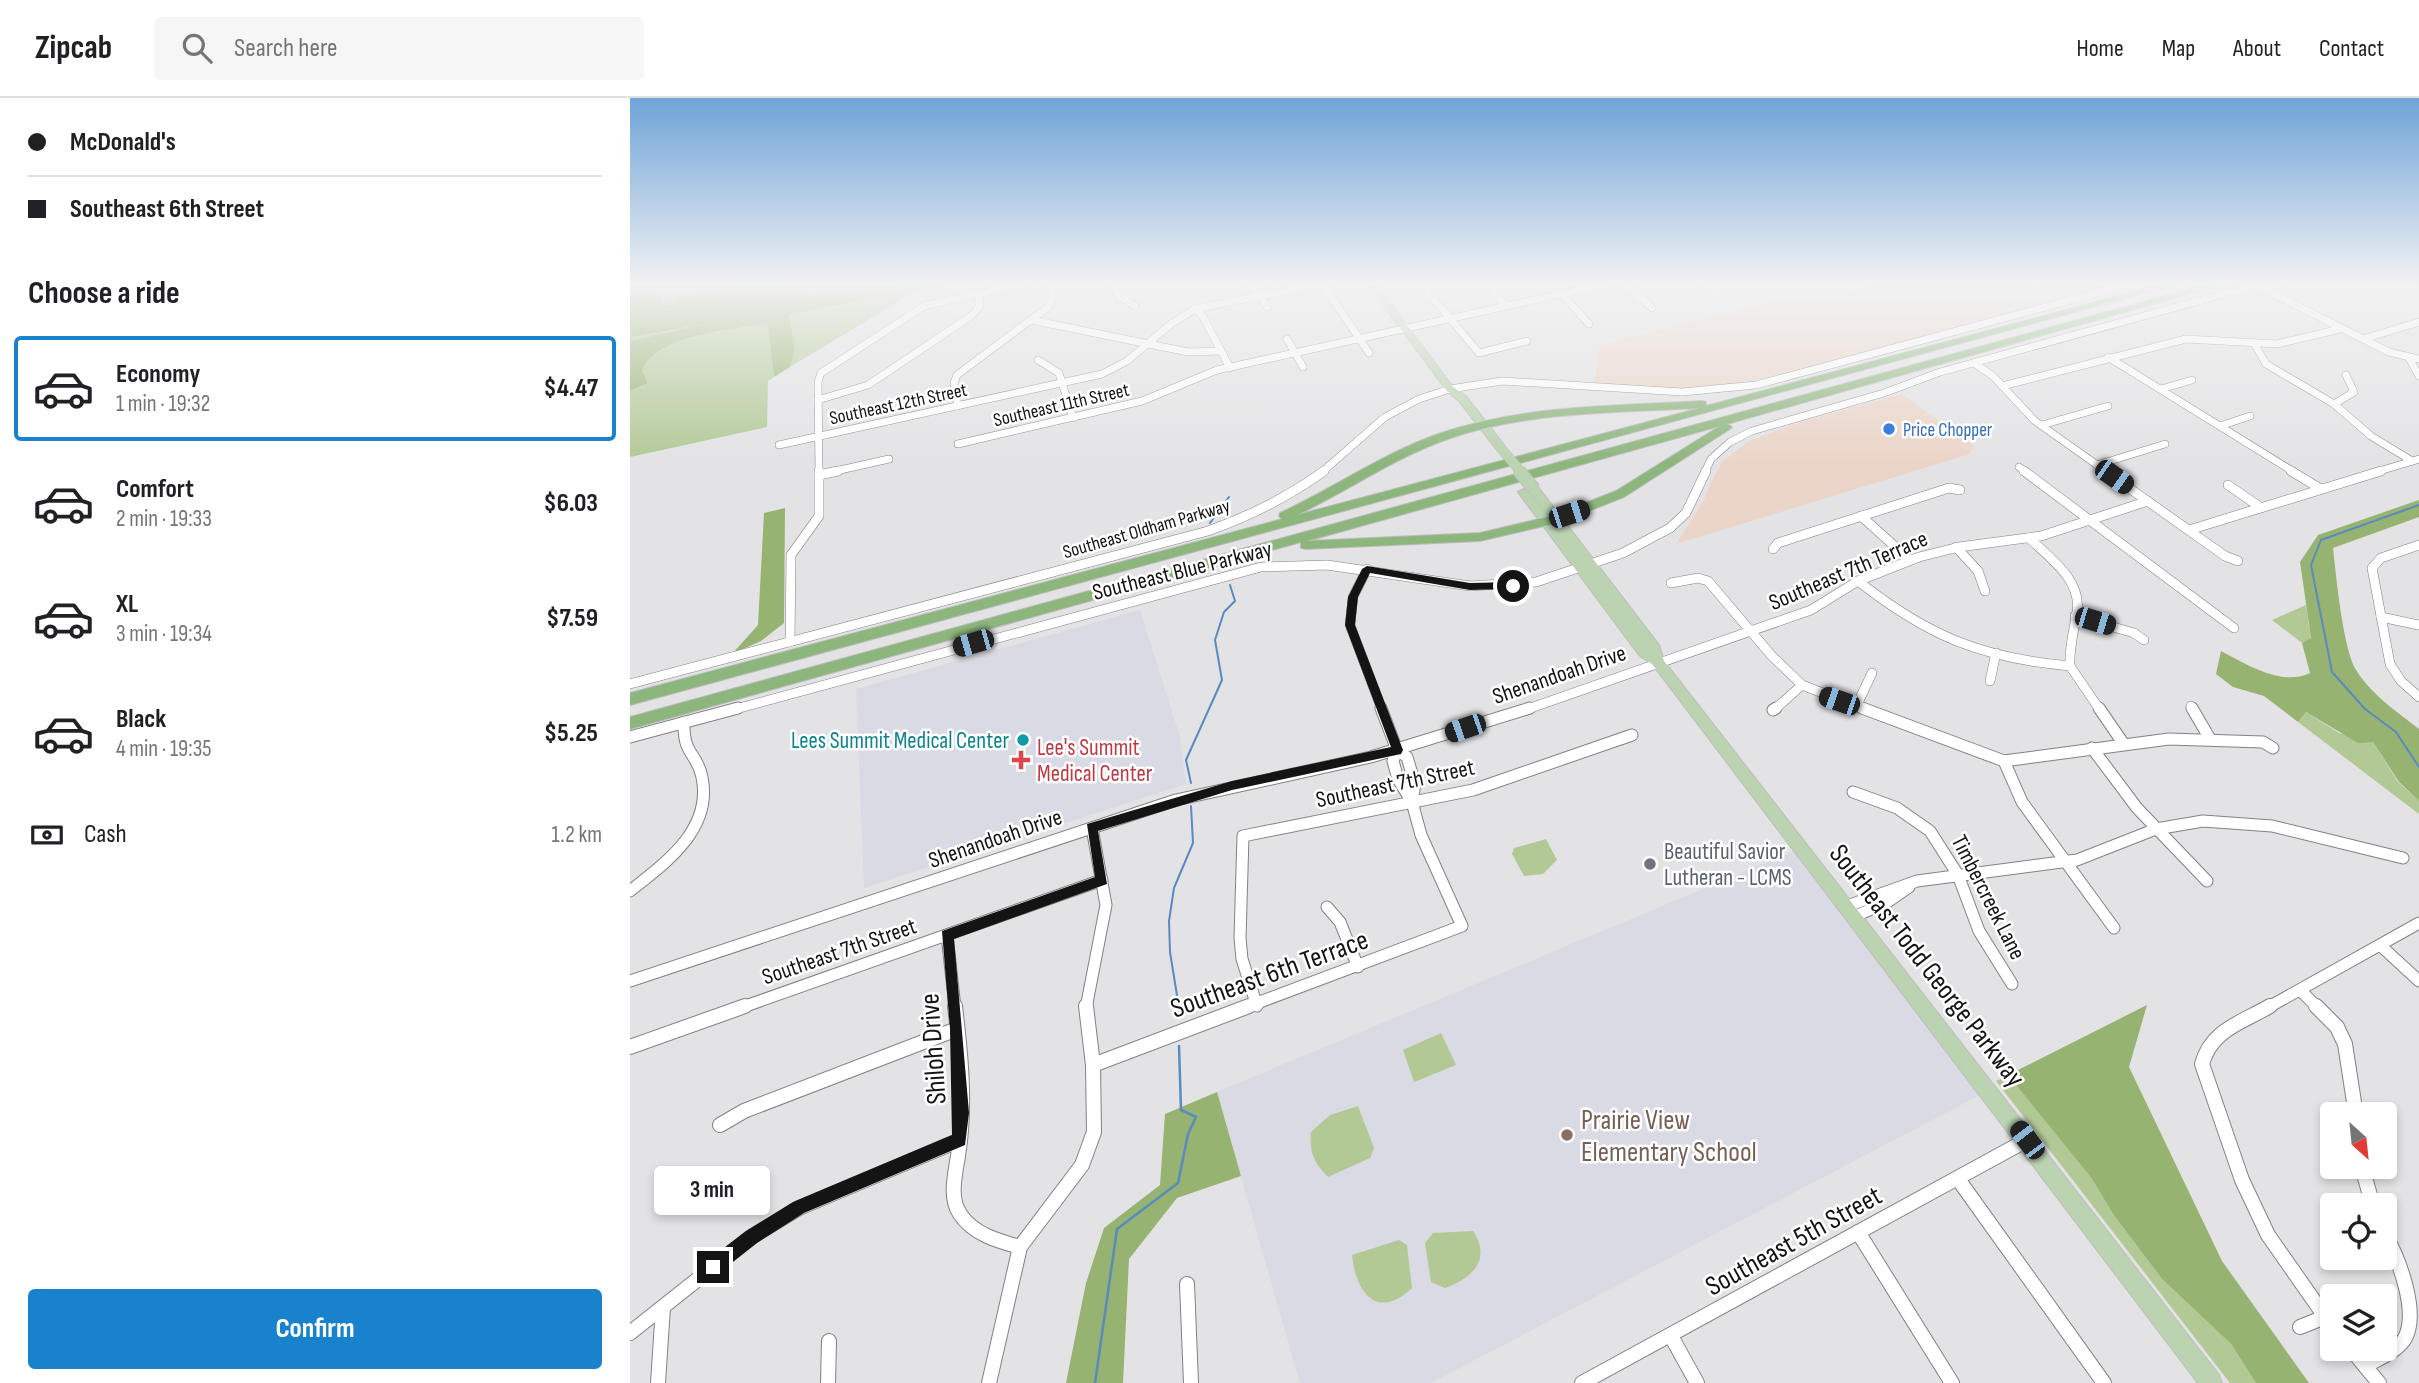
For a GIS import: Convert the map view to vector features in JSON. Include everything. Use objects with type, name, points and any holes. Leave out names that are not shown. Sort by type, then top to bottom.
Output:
[{"type":"highway","points":[[630,699],[1954,343]]},
{"type":"highway","points":[[630,723],[2007,343]]},
{"type":"highway","points":[[1204,545],[1295,511],[1408,450],[1479,426],[1546,413],[1703,404],[1823,378]]},
{"type":"highway","points":[[1208,565],[1298,546],[1480,537],[1551,520],[1620,494],[1722,430],[1780,406]]},
{"type":"main road","points":[[1415,343],[1450,389],[1462,398],[1479,426],[1585,566],[1654,648],[1658,662]]},
{"type":"main road","name":"Southeast Todd George Parkway","points":[[1658,662],[2211,1383]]},
{"type":"street","points":[[790,642],[791,555],[817,521],[819,377],[829,365],[864,343]]},
{"type":"street","points":[[818,400],[856,391],[931,343]]},
{"type":"street","points":[[958,406],[954,383],[957,375],[1000,343]]},
{"type":"street","points":[[1142,343],[1194,353],[1220,351]]},
{"type":"street","points":[[1216,343],[1230,368]]},
{"type":"street","points":[[1290,343],[1303,367]]},
{"type":"street","name":"Southeast 11th Street","points":[[958,444],[1142,401],[1197,377],[1341,343]]},
{"type":"street","points":[[1363,343],[1369,353]]},
{"type":"street","points":[[1470,343],[1479,353],[1519,343]]},
{"type":"street","name":"Southeast Oldham Parkway","points":[[630,684],[1208,531],[1242,519],[1297,491],[1337,461],[1385,417],[1419,399],[1450,389],[1502,381],[1682,392],[1756,385],[1912,343]]},
{"type":"street","name":"Southeast Blue Parkway","points":[[630,737],[1249,570],[1308,564],[1367,569],[1470,586],[1494,587],[1536,582],[1639,546],[1670,528],[1686,513],[1711,459],[1720,449],[1741,436],[2047,343]]},
{"type":"street","points":[[2002,386],[2169,343]]},
{"type":"street","points":[[2254,343],[2266,364],[2334,404],[2371,436],[2416,460]]},
{"type":"street","points":[[2373,343],[2409,358],[2419,359]]},
{"type":"street","name":"Southeast 12th Street","points":[[779,444],[1109,371],[1147,344]]},
{"type":"street","points":[[2108,357],[2321,489]]},
{"type":"street","points":[[2409,358],[2419,376]]},
{"type":"street","points":[[1038,360],[1057,370],[1073,418]]},
{"type":"street","points":[[1974,363],[2042,425],[2225,556],[2238,561]]},
{"type":"street","points":[[2334,404],[2354,392],[2346,375]]},
{"type":"street","points":[[2161,389],[2192,380]]},
{"type":"street","points":[[2042,425],[2108,406]]},
{"type":"street","points":[[2220,426],[2250,416]]},
{"type":"street","points":[[2097,465],[2165,444]]},
{"type":"street","points":[[819,475],[890,459]]},
{"type":"street","points":[[2189,530],[2416,460]]},
{"type":"street","points":[[2019,467],[2234,628]]},
{"type":"street","points":[[2228,485],[2260,507]]},
{"type":"street","points":[[1773,549],[1778,542],[1949,488],[1960,489]]},
{"type":"street","name":"Southeast 7th Terrace","points":[[1658,662],[1811,610],[1858,581],[1910,560],[1956,547],[2029,538],[2148,501]]},
{"type":"street","points":[[1861,516],[1910,560]]},
{"type":"street","points":[[2029,538],[2068,579],[2076,592],[2078,603],[2068,653],[2070,666],[2123,743]]},
{"type":"street","points":[[1956,547],[1978,571],[1985,591]]},
{"type":"street","points":[[2418,547],[2381,558],[2372,568],[2390,664],[2400,681],[2419,697]]},
{"type":"street","points":[[1367,569],[1353,597],[1350,625],[1397,750],[1393,761],[1398,779],[1412,802]]},
{"type":"street","points":[[1671,583],[1698,578],[1708,581],[1749,631],[1802,685],[2004,761],[2123,743],[2210,739],[2263,742],[2273,748]]},
{"type":"street","points":[[1858,581],[1913,622],[1938,635],[2047,665],[2070,666]]},
{"type":"street","points":[[2075,615],[2134,633],[2144,640]]},
{"type":"street","points":[[2381,617],[2419,625]]},
{"type":"street","points":[[1990,681],[1996,653]]},
{"type":"street","name":"Shenandoah Drive","points":[[630,981],[1091,828],[1232,786],[1397,750],[1658,662]]},
{"type":"street","points":[[1856,707],[1872,673]]},
{"type":"street","points":[[1773,710],[1802,685]]},
{"type":"street","points":[[2191,706],[2210,739]]},
{"type":"street","points":[[630,891],[680,851],[694,833],[700,818],[703,776],[682,747],[684,722]]},
{"type":"street","name":"Southeast 7th Street","points":[[1257,1006],[1242,959],[1240,938],[1242,836],[1504,781],[1632,735]]},
{"type":"street","points":[[2092,748],[2157,830],[2207,881]]},
{"type":"street","points":[[2004,761],[2010,785],[2020,803],[2068,862],[2114,928]]},
{"type":"street","name":"Timbercreek Lane","points":[[1853,792],[1897,808],[1914,818],[1943,848],[1958,875],[1979,931],[2012,984]]},
{"type":"street","name":"Southeast 6th Terrace","points":[[1093,1065],[1153,1041],[1257,1006],[1462,926],[1421,835],[1412,802]]},
{"type":"street","points":[[1851,911],[1886,902],[1917,881],[2068,862],[2157,830],[2203,821],[2272,826],[2403,858]]},
{"type":"street","points":[[989,1383],[1020,1248],[1082,1166],[1094,1132],[1093,1065],[1084,1012],[1106,905],[1091,828]]},
{"type":"street","name":"Southeast 7th Street","points":[[630,1047],[1102,880]]},
{"type":"street","points":[[1327,907],[1340,922],[1358,967]]},
{"type":"street","points":[[2320,1309],[2268,1235],[2242,1180],[2202,1064],[2207,1046],[2217,1036],[2419,923]]},
{"type":"street","name":"Shiloh Drive","points":[[947,935],[962,1113],[954,1189],[959,1213],[985,1238],[1020,1248]]},
{"type":"street","points":[[2381,946],[2419,981]]},
{"type":"street","points":[[2300,990],[2337,1027],[2345,1044],[2354,1102]]},
{"type":"street","points":[[720,1125],[744,1111],[957,1029]]},
{"type":"street","points":[[630,1333],[751,1237],[799,1208],[960,1140]]},
{"type":"street","name":"Southeast 5th Street","points":[[1582,1383],[2027,1140]]},
{"type":"street","points":[[1958,1179],[2104,1383]]},
{"type":"street","points":[[1858,1232],[1946,1381]]},
{"type":"street","points":[[2365,1366],[2408,1337],[2417,1304],[2397,1254]]},
{"type":"street","points":[[1187,1284],[1191,1383]]},
{"type":"street","points":[[658,1383],[663,1307]]},
{"type":"street","points":[[2300,1326],[2320,1323]]},
{"type":"street","points":[[1671,1336],[1697,1383]]},
{"type":"street","points":[[828,1383],[829,1341]]},
{"type":"street","points":[[2361,1361],[2379,1383]]},
{"type":"shaded area","points":[[1902,343],[1785,375],[1731,386],[1691,389],[1594,384],[1600,345]]},
{"type":"shaded area","points":[[1902,394],[1973,445],[1970,454],[1676,544],[1705,498],[1723,461],[1749,441],[1798,423]]},
{"type":"shaded area","name":"Lee's Summit Medical Center","points":[[1140,610],[1180,737],[1186,784],[864,888],[856,689]]},
{"type":"shaded area","name":"Prairie View Elementary School","points":[[1794,851],[1982,1094],[1431,1383],[1300,1383],[1217,1092]]},
{"type":"green space","points":[[630,343],[677,343],[650,359],[642,371],[648,383],[630,391]]},
{"type":"green space","points":[[677,343],[771,343],[774,377],[768,381],[767,427],[630,457],[630,391],[648,383],[642,371],[650,359]]},
{"type":"green space","points":[[770,343],[794,343],[790,367],[774,377]]},
{"type":"green space","points":[[794,343],[830,343],[790,367]]},
{"type":"green space","points":[[2419,500],[2419,517],[2333,548],[2338,593],[2351,660],[2362,679],[2377,695],[2419,729],[2419,801],[2399,782],[2373,742],[2358,743],[2306,712],[2298,722],[2264,696],[2233,687],[2216,674],[2221,651],[2276,676],[2299,677],[2310,673],[2302,643],[2311,638],[2300,562],[2318,535]]},
{"type":"green space","points":[[785,508],[784,623],[761,641],[732,654],[758,625],[764,513]]},
{"type":"green space","points":[[2306,605],[2311,639],[2302,643],[2272,620]]},
{"type":"green space","points":[[2306,712],[2339,733],[2373,742],[2398,782],[2419,801],[2419,814],[2298,722]]},
{"type":"green space","points":[[1546,839],[1557,860],[1543,874],[1524,876],[1512,854],[1514,848]]},
{"type":"green space","points":[[2147,1005],[2129,1067],[2222,1261],[2309,1383],[2256,1383],[2231,1344],[2162,1279],[2113,1214],[2092,1179],[2008,1075]]},
{"type":"green space","points":[[1441,1033],[1456,1065],[1414,1082],[1403,1050]]},
{"type":"green space","points":[[2008,1075],[2092,1179],[2113,1214],[2162,1279],[2231,1344],[2256,1383],[2230,1383],[1996,1081]]},
{"type":"green space","points":[[1217,1092],[1241,1176],[1177,1198],[1129,1259],[1123,1383],[1066,1383],[1086,1283],[1104,1228],[1160,1185],[1165,1114]]},
{"type":"green space","points":[[1358,1106],[1374,1148],[1370,1158],[1328,1177],[1314,1157],[1311,1132],[1330,1115]]},
{"type":"green space","points":[[1473,1231],[1480,1251],[1476,1267],[1463,1279],[1445,1288],[1431,1282],[1425,1243],[1433,1233]]},
{"type":"green space","points":[[1399,1240],[1407,1245],[1412,1288],[1400,1298],[1379,1302],[1370,1298],[1358,1281],[1352,1255]]},
{"type":"waterway","points":[[1210,523],[1229,497]]},
{"type":"waterway","points":[[2419,505],[2321,540],[2311,565],[2332,672],[2365,709],[2396,732],[2419,767]]},
{"type":"waterway","points":[[1191,783],[1186,760],[1222,680],[1215,640],[1224,612],[1235,601],[1230,585]]},
{"type":"waterway","points":[[1179,1008],[1170,952],[1169,921],[1174,888],[1193,843],[1191,806]]},
{"type":"waterway","points":[[1179,1006],[1181,1016]]},
{"type":"waterway","points":[[1095,1383],[1117,1229],[1178,1183],[1188,1134],[1196,1117],[1181,1110],[1179,1046]]},
{"type":"place","name":"Price Chopper","points":[[1889,429]]},
{"type":"place","name":"Lees Summit Medical Center","points":[[1023,740]]},
{"type":"place","name":"Lee's Summit Medical Center","points":[[1021,760]]},
{"type":"place","name":"Beautiful Savior Lutheran - LCMS","points":[[1650,864]]},
{"type":"place","name":"Prairie View Elementary School","points":[[1567,1135]]},
{"type":"route","points":[[713,1267],[751,1237],[799,1208],[960,1140],[962,1113],[957,1029],[947,935],[1102,880],[1091,828],[1176,800],[1397,750],[1350,625],[1353,597],[1367,569],[1470,586],[1513,586]]}]
